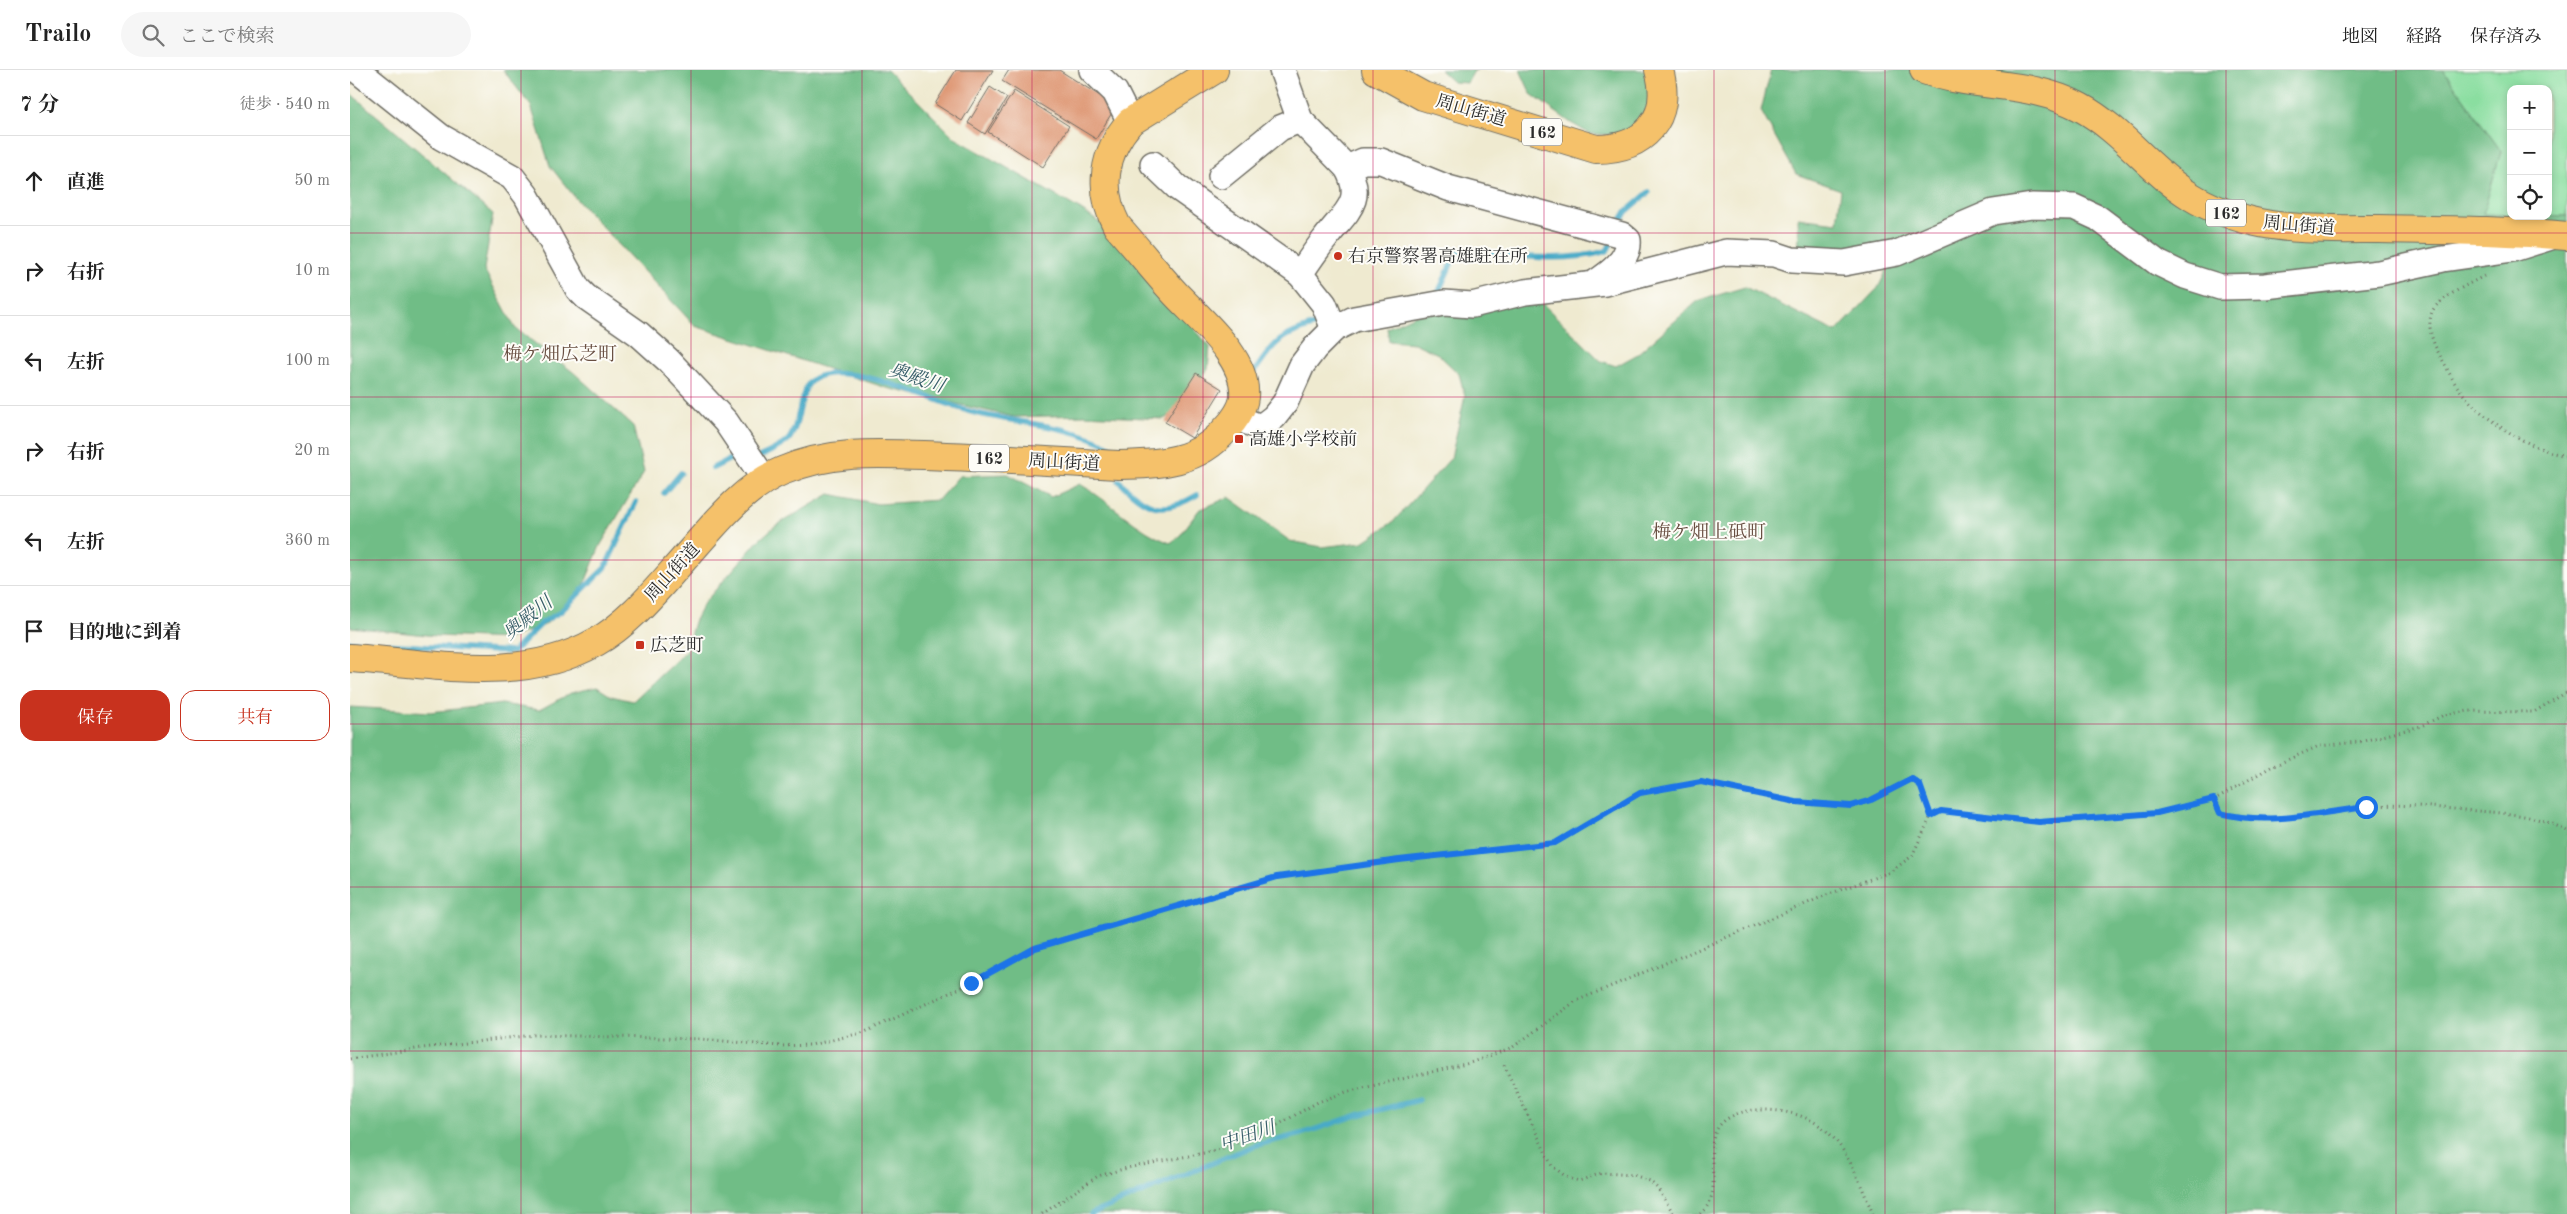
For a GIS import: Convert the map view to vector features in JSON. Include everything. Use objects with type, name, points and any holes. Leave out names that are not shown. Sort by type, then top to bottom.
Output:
[{"type":"highway","name":"周山街道","points":[[350,658],[476,669],[534,664],[579,650],[597,642],[639,609],[732,506],[765,480],[803,464],[850,453],[1119,465],[1157,464],[1185,459],[1200,452],[1221,436],[1236,418],[1244,398],[1243,383],[1228,352],[1117,226],[1109,211],[1105,174],[1111,153],[1121,131],[1130,122],[1214,70]]},
{"type":"highway","name":"周山街道","points":[[1376,70],[1423,96],[1596,149],[1625,146],[1637,141],[1649,130],[1662,107],[1663,84],[1660,70]]},
{"type":"highway","name":"周山街道","points":[[1924,70],[1963,81],[2036,90],[2080,107],[2107,125],[2190,196],[2224,213],[2271,226],[2512,231],[2562,235]]},
{"type":"street","points":[[357,70],[441,137],[512,177],[526,195],[578,288],[586,297],[639,334],[668,360],[726,422],[765,480]]},
{"type":"street","points":[[1092,70],[1115,92],[1130,122]]},
{"type":"street","points":[[1282,70],[1300,120],[1347,168],[1355,182],[1355,189],[1348,213],[1326,238],[1300,274]]},
{"type":"street","points":[[1221,176],[1280,128],[1300,120]]},
{"type":"street","points":[[1347,168],[1363,161],[1381,161],[1448,188],[1616,234],[1628,240],[1629,248],[1626,255],[1608,274],[1592,285]]},
{"type":"street","points":[[1153,164],[1178,188],[1300,274],[1324,304],[1334,329]]},
{"type":"street","points":[[1236,418],[1261,426],[1274,417],[1285,403],[1302,365],[1334,329],[1354,319],[1444,303],[1472,305],[1525,292],[1592,285],[1726,252],[1774,254],[1792,260],[1844,263],[1897,254],[1993,212],[2053,205],[2074,207],[2098,218],[2158,263],[2185,276],[2220,287],[2265,286],[2379,273],[2443,258],[2542,242],[2562,235]]},
{"type":"path","points":[[2492,273],[2436,304],[2431,313],[2430,331],[2436,350],[2457,387],[2486,416],[2511,433],[2554,454],[2567,456]]},
{"type":"path","points":[[1042,1214],[1098,1176],[1127,1168],[1214,1151],[1262,1134],[1318,1102],[1346,1092],[1470,1063],[1513,1047],[1535,1033],[1576,1001],[1829,894],[1890,872],[1912,856],[1931,816],[1941,811],[2039,822],[2157,813],[2214,799],[2271,767],[2319,746],[2359,742],[2422,726],[2444,715],[2468,711],[2534,712],[2567,692]]},
{"type":"path","points":[[350,1059],[422,1048],[534,1036],[701,1039],[780,1046],[811,1045],[864,1032],[971,983],[1035,948],[1277,877],[1399,860],[1555,843],[1640,793],[1701,782],[1796,802],[1851,806],[1871,800],[1912,779],[1920,785],[1931,816]]},
{"type":"path","points":[[2214,799],[2220,813],[2235,817],[2294,817],[2397,804],[2523,815],[2550,822],[2567,831]]},
{"type":"path","points":[[1504,1065],[1552,1166],[1568,1178],[1579,1181],[1602,1173],[1634,1175],[1650,1181],[1658,1189],[1674,1214]]},
{"type":"path","points":[[1700,1214],[1705,1210],[1712,1193],[1714,1175],[1711,1148],[1716,1129],[1728,1118],[1744,1111],[1778,1110],[1817,1124],[1827,1130],[1842,1147],[1859,1176],[1872,1214]]},
{"type":"green space","points":[[503,70],[887,70],[955,138],[1081,210],[1109,229],[1210,347],[1208,369],[1183,406],[1164,419],[1085,415],[1014,417],[887,388],[695,326],[577,200],[550,166],[531,106]]},
{"type":"green space","points":[[1440,70],[1477,70],[1474,71],[1467,83],[1453,82]]},
{"type":"green space","points":[[1520,70],[1662,70],[1660,100],[1625,135],[1590,134],[1571,123],[1531,94]]},
{"type":"green space","points":[[1771,70],[2443,70],[2501,151],[2483,214],[2507,215],[2507,220],[2552,220],[2552,216],[2567,216],[2567,1214],[350,1214],[350,707],[430,712],[502,704],[539,710],[571,693],[597,687],[611,696],[633,701],[686,651],[694,622],[704,603],[759,540],[775,526],[830,494],[878,504],[938,500],[959,476],[1008,474],[1051,497],[1080,484],[1135,524],[1170,543],[1178,538],[1199,510],[1229,497],[1290,541],[1322,547],[1363,542],[1393,522],[1451,458],[1465,396],[1459,374],[1438,354],[1414,343],[1389,341],[1387,328],[1415,315],[1541,302],[1601,361],[1616,366],[1636,355],[1698,301],[1745,287],[1836,332],[1878,288],[1887,270],[1885,251],[1847,257],[1799,247],[1798,218],[1837,223],[1841,190],[1796,174],[1761,111]]},
{"type":"green space","points":[[2443,70],[2567,70],[2567,216],[2552,216],[2552,85],[2507,85],[2507,215],[2483,214],[2501,151]]},
{"type":"green space","points":[[350,93],[493,214],[484,269],[515,328],[573,372],[633,426],[644,472],[600,546],[582,590],[545,625],[507,639],[436,636],[350,627]]},
{"type":"building","points":[[956,70],[993,70],[962,121],[935,104]]},
{"type":"building","points":[[1009,70],[1059,70],[1116,106],[1096,139],[1002,81]]},
{"type":"building","points":[[990,87],[1007,98],[985,134],[968,123]]},
{"type":"building","points":[[1014,91],[1069,126],[1043,167],[988,132]]},
{"type":"building","points":[[1196,373],[1222,389],[1192,438],[1165,422]]},
{"type":"waterway","name":"奥殿川","points":[[1617,227],[1626,212],[1649,192]]},
{"type":"waterway","name":"奥殿川","points":[[1439,291],[1456,253],[1464,251],[1518,256],[1572,257],[1607,251],[1614,238]]},
{"type":"waterway","name":"奥殿川","points":[[1255,371],[1282,339],[1321,323]]},
{"type":"waterway","name":"奥殿川","points":[[757,458],[789,439],[796,424],[806,389],[815,378],[830,374],[848,374],[869,378],[914,391],[968,411],[1059,428],[1094,439],[1111,447]]},
{"type":"waterway","name":"奥殿川","points":[[713,468],[736,456]]},
{"type":"waterway","name":"奥殿川","points":[[664,493],[681,473]]},
{"type":"waterway","name":"奥殿川","points":[[1119,481],[1138,498],[1155,506],[1174,506],[1197,495]]},
{"type":"waterway","name":"奥殿川","points":[[350,642],[513,652],[543,622],[560,612],[605,568],[636,502]]},
{"type":"waterway","name":"中田川","points":[[1091,1214],[1253,1146],[1301,1134],[1358,1115],[1419,1100]]},
{"type":"place","name":"右京警察署高雄駐在所","points":[[1338,256]]},
{"type":"place","name":"高雄小学校前","points":[[1239,439]]},
{"type":"place","name":"広芝町","points":[[640,645]]},
{"type":"district","name":"梅ケ畑広芝町","points":[[560,353]]},
{"type":"district","name":"梅ケ畑上砥町","points":[[1709,531]]},
{"type":"route","points":[[971,983],[1035,948],[1277,877],[1399,860],[1555,843],[1640,793],[1701,782],[1796,802],[1851,806],[1871,800],[1912,779],[1920,785],[1926,808],[1931,816],[1941,811],[1989,818],[2039,822],[2157,813],[2214,799],[2220,813],[2235,817],[2268,819],[2366,807]]}]
